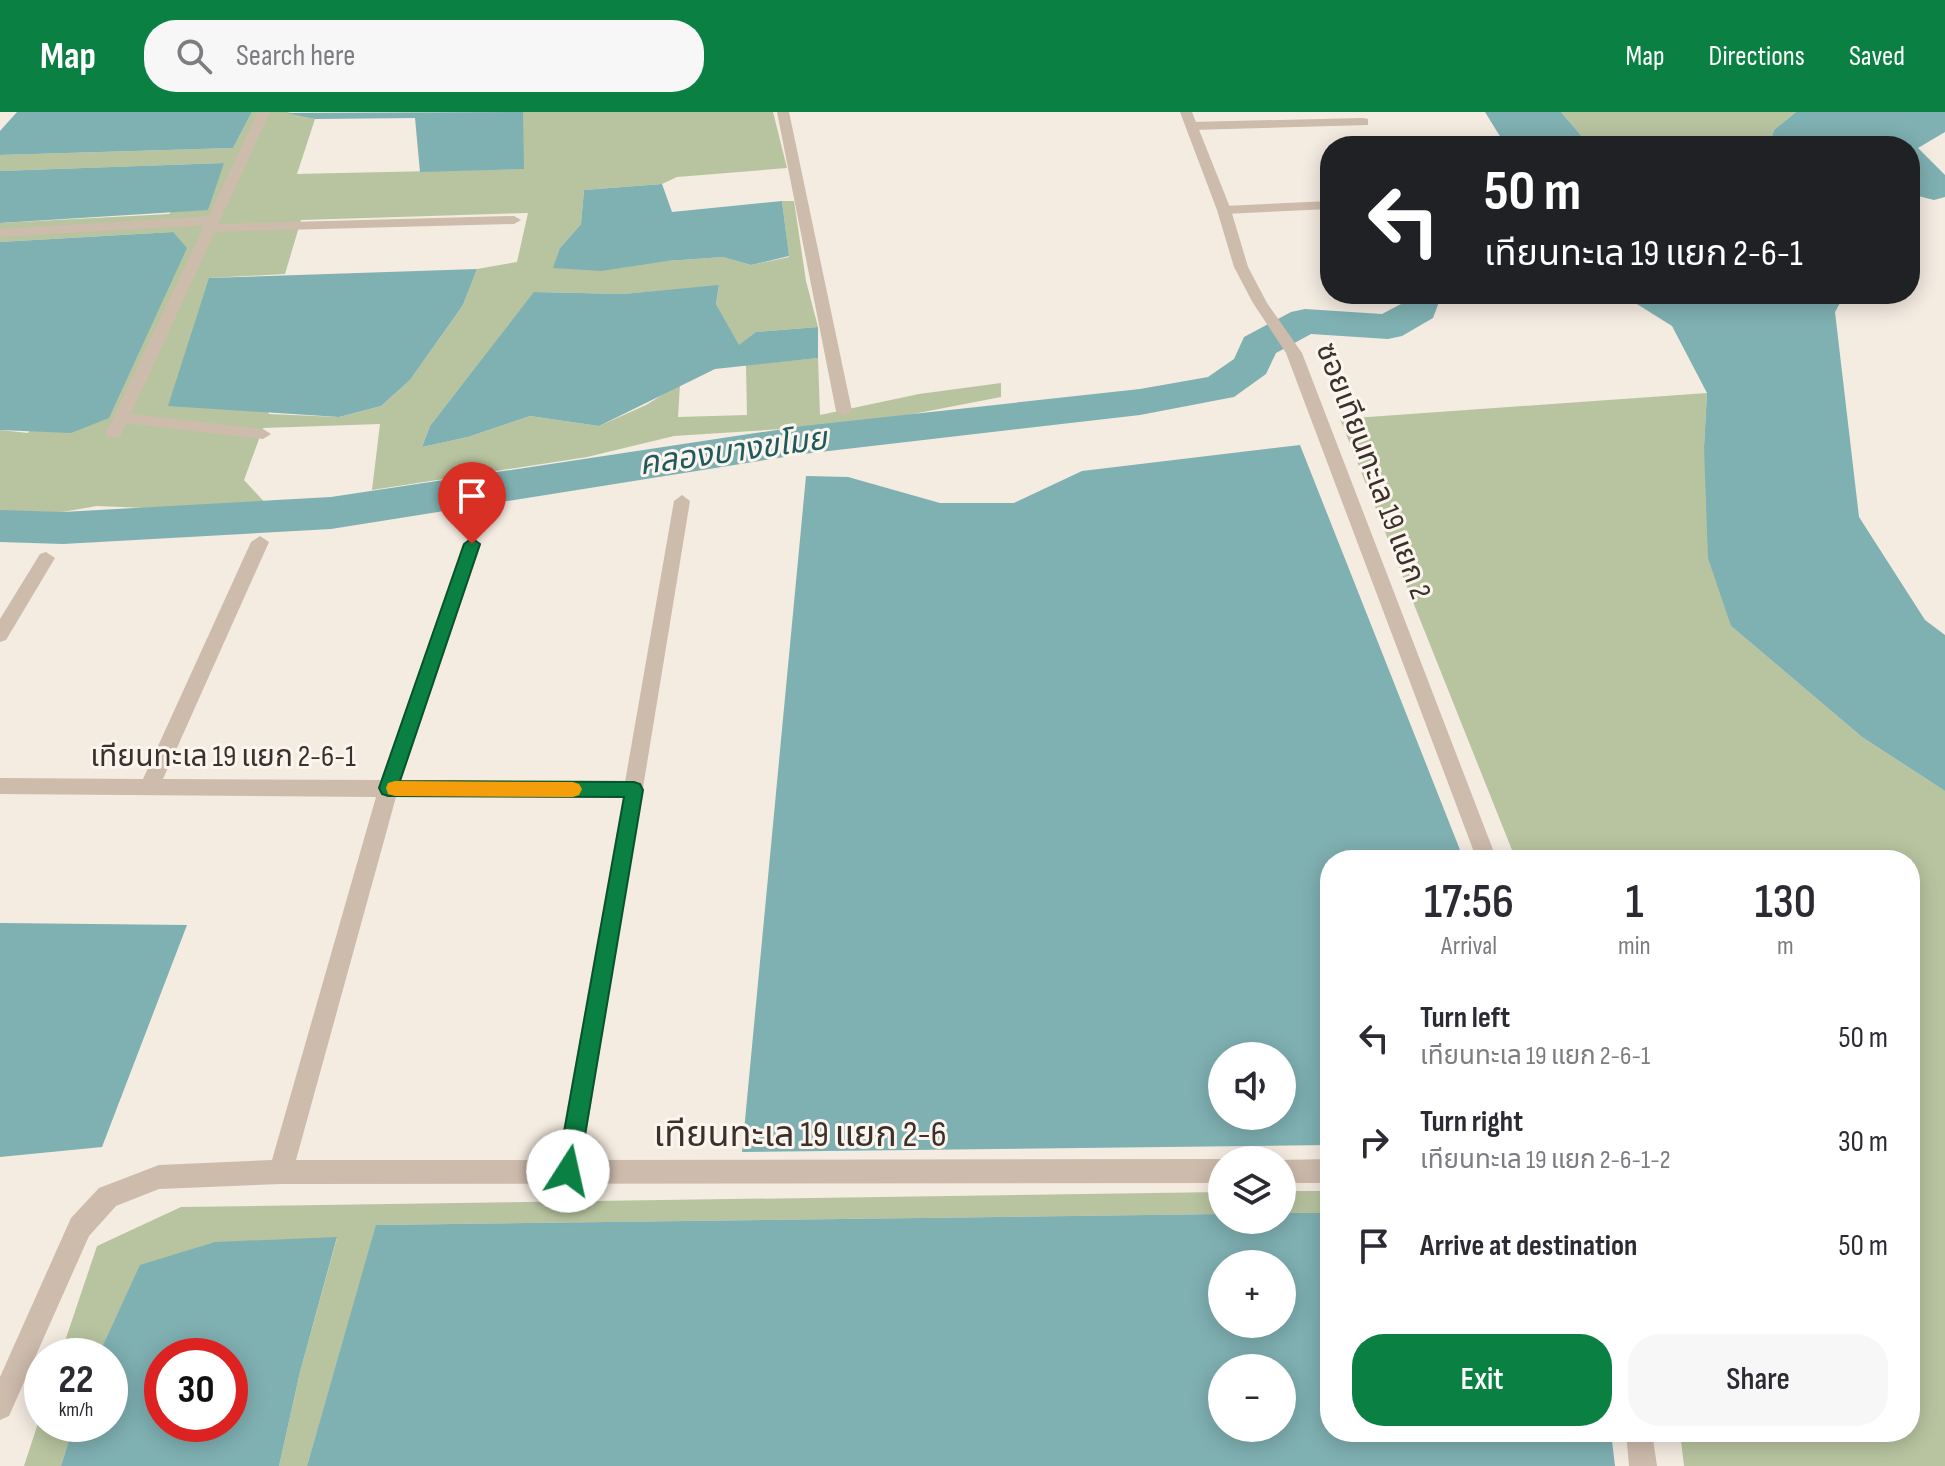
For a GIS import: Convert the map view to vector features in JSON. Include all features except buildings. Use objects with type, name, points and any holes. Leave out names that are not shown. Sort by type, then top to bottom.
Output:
[{"type":"street","points":[[263,434],[118,425],[264,112]]},
{"type":"street","points":[[783,112],[844,411]]},
{"type":"street","points":[[1188,119],[1363,122]]},
{"type":"street","name":"ซอยเทียนทะเล 19 แยก 2","points":[[1188,119],[1224,210],[1241,267],[1260,303],[1294,353],[1483,850]]},
{"type":"street","points":[[1224,210],[1320,205]]},
{"type":"street","points":[[0,233],[212,224],[514,220]]},
{"type":"street","points":[[568,1171],[682,501]]},
{"type":"street","points":[[149,787],[260,542]]},
{"type":"street","points":[[281,1172],[388,788],[472,544]]},
{"type":"street","points":[[0,635],[46,558]]},
{"type":"street","name":"เทียนทะเล 19 แยก 2-6-1","points":[[0,786],[634,790]]},
{"type":"street","name":"เทียนทะเล 19 แยก 2-6","points":[[0,1407],[80,1227],[108,1197],[159,1177],[281,1172],[1208,1171]]},
{"type":"street","points":[[1296,1171],[1320,1171]]},
{"type":"street","points":[[1640,1442],[1643,1466]]},
{"type":"green space","points":[[252,112],[287,112],[315,119],[297,174],[523,169],[523,112],[773,112],[787,168],[677,177],[662,184],[584,190],[581,224],[560,248],[667,261],[723,257],[751,265],[789,257],[782,201],[794,201],[806,281],[818,327],[756,332],[739,346],[716,304],[719,286],[623,294],[535,292],[430,426],[422,447],[468,437],[530,416],[599,426],[646,405],[680,384],[678,417],[747,415],[746,365],[818,358],[820,415],[919,394],[1001,383],[1001,397],[861,424],[674,436],[587,457],[372,490],[380,424],[263,428],[244,480],[269,507],[220,511],[97,506],[45,515],[0,514],[0,430],[28,433],[173,232],[0,242],[0,223],[169,214],[224,163],[0,171],[0,155],[233,148]],"holes":[[[528,213],[517,262],[477,269],[463,305],[410,380],[381,406],[339,417],[269,414],[209,278],[285,274],[301,220]]]},
{"type":"green space","points":[[1561,112],[1796,112],[1774,130],[1772,136],[1581,136]]},
{"type":"green space","points":[[1707,393],[1704,447],[1731,626],[1862,737],[1945,791],[1945,1466],[1684,1466],[1681,1442],[1920,1442],[1920,850],[1512,850],[1340,419]]},
{"type":"green space","points":[[1296,1191],[1320,1191],[1320,1213],[1296,1213]]},
{"type":"green space","points":[[1208,1192],[1208,1214],[377,1225],[307,1466],[279,1466],[300,1372],[337,1238],[141,1265],[107,1338],[66,1338],[97,1246],[181,1207]]},
{"type":"green space","points":[[32,1442],[68,1442],[61,1466],[24,1466]]},
{"type":"water","points":[[17,112],[252,112],[233,148],[0,155],[0,131]]},
{"type":"water","points":[[523,112],[524,169],[420,172],[415,118],[315,119],[287,113]]},
{"type":"water","points":[[1485,112],[1561,112],[1581,136],[1500,136]]},
{"type":"water","points":[[1796,112],[1945,112],[1945,132],[1920,147],[1920,136],[1772,136],[1774,130]]},
{"type":"water","points":[[1920,150],[1945,175],[1945,197],[1934,200],[1920,196]]},
{"type":"water","points":[[224,163],[208,210],[0,223],[0,171]]},
{"type":"water","points":[[662,184],[672,212],[782,201],[789,256],[751,265],[723,257],[667,261],[601,271],[553,268],[560,248],[581,224],[584,190]]},
{"type":"water","points":[[173,232],[187,248],[109,418],[71,433],[0,430],[0,242]]},
{"type":"water","points":[[477,269],[463,305],[410,380],[381,406],[339,417],[168,406],[209,278]]},
{"type":"water","points":[[719,285],[716,304],[739,345],[756,332],[818,327],[818,358],[715,369],[599,426],[530,416],[468,437],[422,447],[430,426],[534,292],[623,294]]},
{"type":"water","points":[[1637,304],[1839,304],[1835,312],[1859,517],[1925,620],[1945,635],[1945,791],[1862,737],[1731,626],[1708,558],[1704,447],[1707,393],[1672,326]]},
{"type":"water","points":[[1300,445],[1460,850],[1320,850],[1320,1145],[742,1152],[806,476],[848,477],[940,503],[1014,503],[1082,471]]},
{"type":"water","points":[[0,923],[187,925],[102,1147],[0,1157]]},
{"type":"water","points":[[1296,1213],[1320,1213],[1320,1442],[1612,1442],[1615,1466],[307,1466],[376,1225],[1208,1214],[1208,1234],[1296,1234]]},
{"type":"water","points":[[337,1237],[300,1372],[279,1466],[61,1466],[68,1442],[128,1442],[128,1338],[106,1338],[140,1265],[215,1242]]},
{"type":"waterway","name":"คลองบางขโมย","points":[[0,526],[63,528],[331,513],[803,440],[1140,402],[1220,388],[1252,365],[1258,346],[1305,321],[1388,327],[1419,310],[1420,304]]},
{"type":"slow traffic","points":[[395,788],[573,789]]},
{"type":"route","points":[[472,544],[388,788],[634,790],[568,1171]]}]
